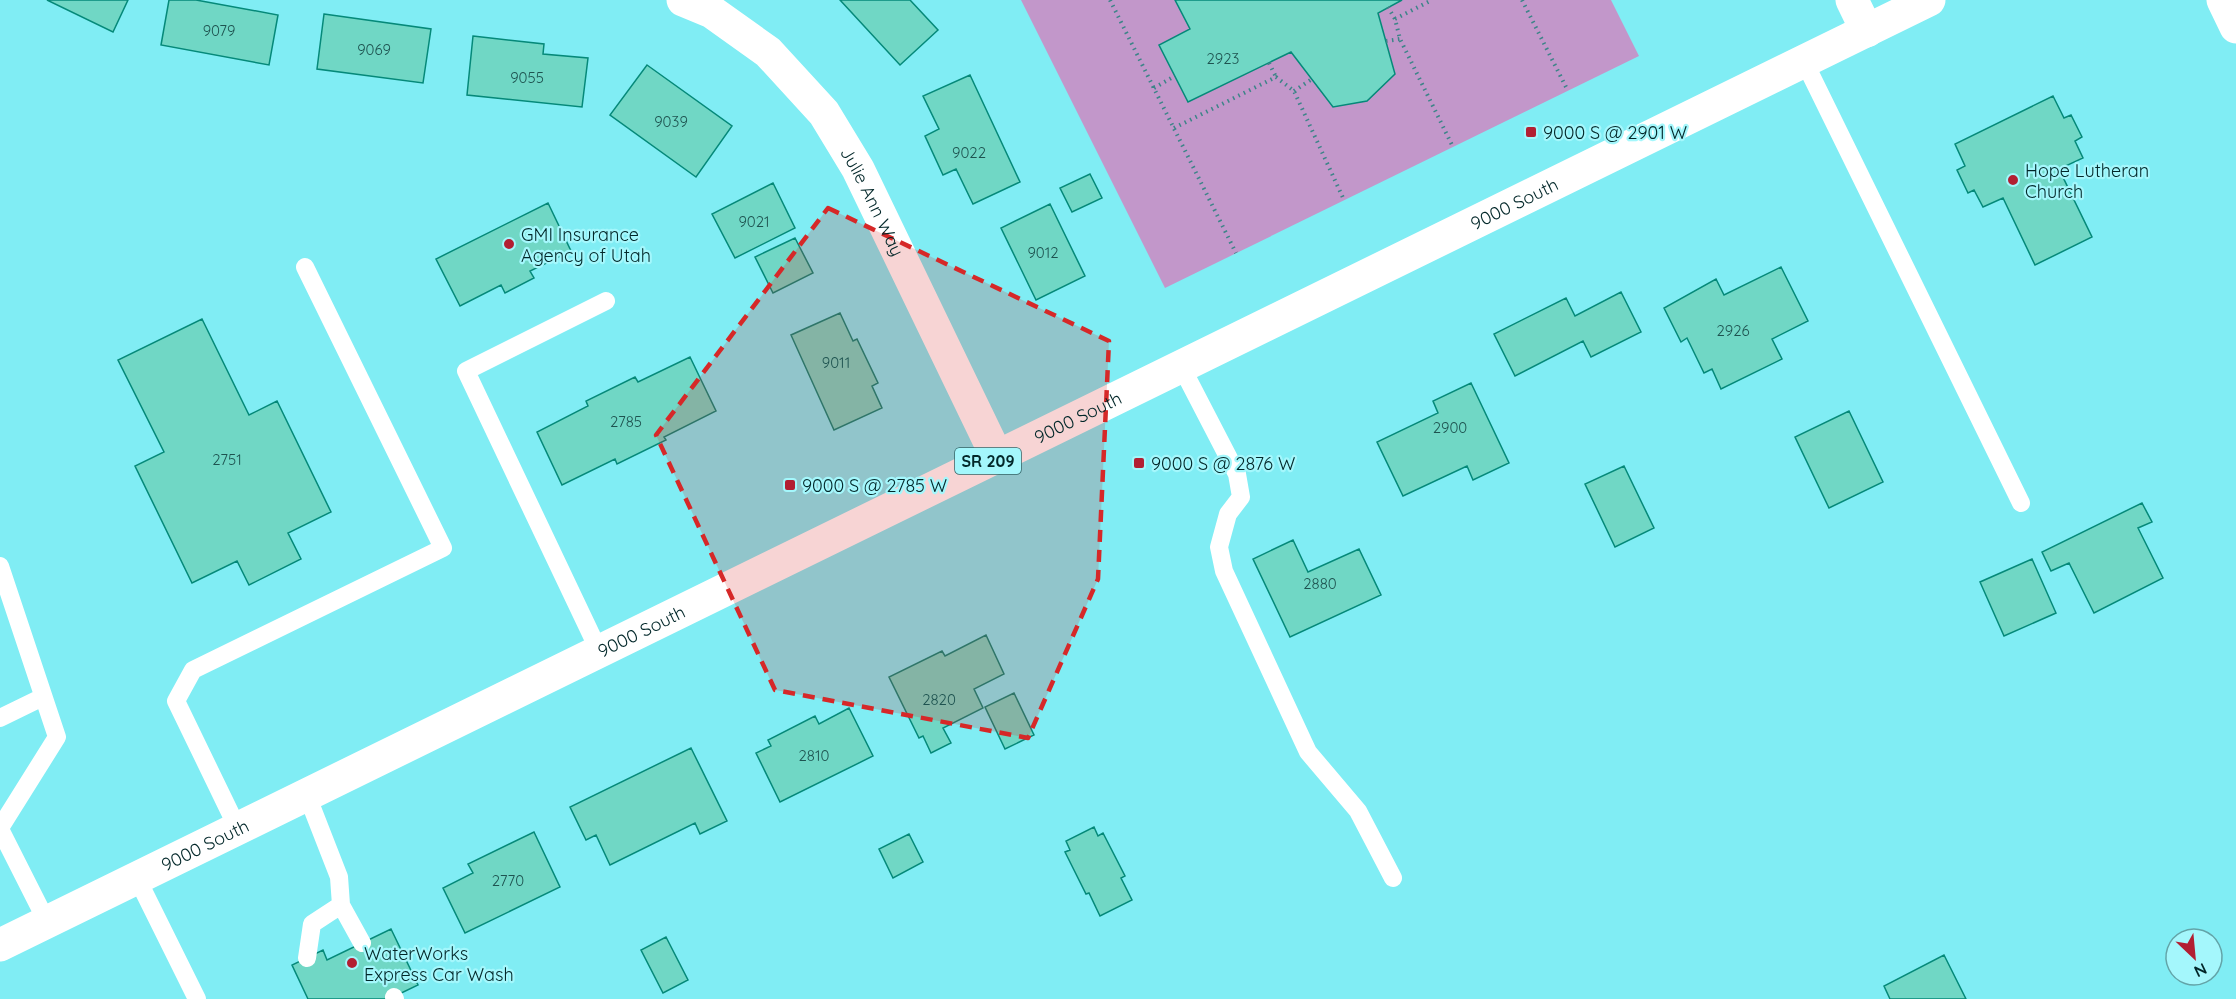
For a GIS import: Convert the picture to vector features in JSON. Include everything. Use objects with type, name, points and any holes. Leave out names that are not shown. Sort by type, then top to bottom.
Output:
[{"type":"main road","name":"Julie Ann Way","points":[[683,0],[712,12],[768,52],[824,113],[858,169],[997,457]]},
{"type":"main road","points":[[1852,0],[1867,30]]},
{"type":"main road","name":"9000 South","points":[[0,945],[1929,0]]},
{"type":"main road","points":[[2223,0],[2236,27]]},
{"type":"lane","points":[[1804,61],[2022,503]]},
{"type":"lane","points":[[238,829],[176,701],[193,670],[442,548],[305,267]]},
{"type":"lane","points":[[599,651],[466,371],[606,301]]},
{"type":"lane","points":[[1181,366],[1237,474],[1241,497],[1228,514],[1219,548],[1224,571],[1308,752],[1358,811],[1393,878]]},
{"type":"lane","points":[[0,566],[57,737],[0,828],[47,922]]},
{"type":"lane","points":[[0,718],[43,697]]},
{"type":"lane","points":[[307,795],[339,877],[341,905],[362,944]]},
{"type":"lane","points":[[137,878],[197,999]]},
{"type":"lane","points":[[307,958],[312,924],[341,905]]},
{"type":"path","points":[[1119,0],[1111,2],[1236,253]]},
{"type":"path","points":[[1395,19],[1432,0]]},
{"type":"path","points":[[1522,0],[1568,91]]},
{"type":"path","points":[[1388,7],[1395,19],[1400,39],[1453,147]]},
{"type":"path","points":[[1386,41],[1400,39]]},
{"type":"path","points":[[1269,63],[1276,77],[1294,92],[1344,200]]},
{"type":"path","points":[[1154,88],[1175,76]]},
{"type":"path","points":[[1174,128],[1276,77]]},
{"type":"path","points":[[1294,92],[1312,79]]},
{"type":"highlighted area","points":[[828,208],[1109,341],[1098,579],[1028,738],[775,690],[656,435]]},
{"type":"shaded area","points":[[1021,0],[1611,0],[1639,56],[1165,288]]},
{"type":"building","points":[[47,0],[128,0],[113,32]]},
{"type":"building","points":[[169,0],[196,0],[278,15],[269,65],[161,45]]},
{"type":"building","points":[[840,0],[910,0],[938,30],[900,65]]},
{"type":"building","points":[[1175,0],[1402,0],[1378,13],[1395,74],[1367,101],[1333,107],[1291,52],[1188,102],[1159,45],[1190,29]]},
{"type":"building","points":[[324,14],[431,29],[423,83],[317,69]]},
{"type":"building","points":[[473,36],[544,44],[543,54],[588,58],[582,107],[467,95]]},
{"type":"building","points":[[647,65],[732,126],[696,177],[610,115]]},
{"type":"building","points":[[970,75],[1020,182],[973,204],[956,169],[943,175],[925,136],[939,129],[923,96]]},
{"type":"building","name":"Hope Lutheran Church","points":[[2053,96],[2064,118],[2071,115],[2082,137],[2075,141],[2083,158],[2059,169],[2092,237],[2035,265],[2003,198],[1983,207],[1974,190],[1968,193],[1957,170],[1965,166],[1955,144]]},
{"type":"building","points":[[1090,174],[1102,198],[1072,212],[1060,188]]},
{"type":"building","points":[[773,183],[795,228],[735,258],[712,214]]},
{"type":"building","points":[[548,203],[571,251],[530,271],[534,278],[505,293],[501,285],[460,306],[436,259]]},
{"type":"building","points":[[1050,204],[1085,276],[1036,300],[1001,228]]},
{"type":"building","points":[[795,238],[813,273],[773,293],[755,257]]},
{"type":"building","points":[[1781,267],[1808,321],[1772,339],[1782,359],[1721,389],[1712,369],[1704,373],[1687,338],[1681,342],[1664,308],[1716,279],[1724,295]]},
{"type":"building","points":[[1621,292],[1641,332],[1591,357],[1583,341],[1515,376],[1494,334],[1566,298],[1575,316]]},
{"type":"building","points":[[840,313],[853,341],[857,339],[878,383],[872,386],[882,408],[834,430],[791,335]]},
{"type":"building","points":[[202,319],[249,415],[277,401],[331,512],[288,533],[301,559],[249,585],[237,561],[192,583],[135,466],[164,452],[118,360]]},
{"type":"building","points":[[690,357],[716,411],[664,437],[666,440],[617,464],[615,459],[562,485],[537,432],[588,406],[586,401],[635,377],[638,382]]},
{"type":"building","points":[[1471,383],[1509,463],[1473,480],[1467,466],[1403,496],[1377,442],[1438,413],[1433,401]]},
{"type":"building","points":[[1849,411],[1883,482],[1829,508],[1795,437]]},
{"type":"building","points":[[1624,466],[1654,528],[1615,547],[1585,484]]},
{"type":"building","points":[[2142,503],[2152,522],[2138,528],[2163,578],[2094,613],[2069,563],[2051,571],[2042,552]]},
{"type":"building","points":[[1293,540],[1308,572],[1359,549],[1381,595],[1290,637],[1253,559]]},
{"type":"building","points":[[2032,559],[2056,613],[2004,636],[1980,582]]},
{"type":"building","points":[[986,635],[1004,674],[974,689],[983,708],[943,728],[951,743],[931,753],[923,736],[919,738],[889,677],[942,651],[945,656]]},
{"type":"building","points":[[1014,693],[1034,735],[1005,749],[985,707]]},
{"type":"building","points":[[849,708],[873,756],[780,802],[756,753],[771,746],[768,740],[815,716],[819,724]]},
{"type":"building","points":[[691,748],[727,821],[700,834],[695,823],[610,865],[596,835],[586,840],[570,807]]},
{"type":"building","points":[[1094,827],[1098,836],[1103,833],[1125,876],[1121,878],[1132,900],[1100,916],[1065,852],[1070,850],[1066,841]]},
{"type":"building","points":[[534,832],[560,887],[465,933],[443,888],[473,873],[468,864]]},
{"type":"building","points":[[909,834],[923,862],[893,878],[879,849]]},
{"type":"building","name":"WaterWorks Express Car Wash","points":[[391,929],[418,985],[389,999],[308,999],[292,965],[323,950],[327,960]]},
{"type":"building","points":[[666,937],[688,980],[663,993],[641,950]]},
{"type":"building","points":[[1944,955],[1966,999],[1890,999],[1884,986]]},
{"type":"place","name":"9000 S @ 2901 W","points":[[1531,132]]},
{"type":"place","name":"Hope Lutheran Church","points":[[2013,180]]},
{"type":"place","name":"GMI Insurance Agency of Utah","points":[[509,244]]},
{"type":"place","name":"9000 S @ 2876 W","points":[[1139,463]]},
{"type":"place","name":"9000 S @ 2785 W","points":[[790,485]]},
{"type":"place","name":"WaterWorks Express Car Wash","points":[[352,963]]}]
